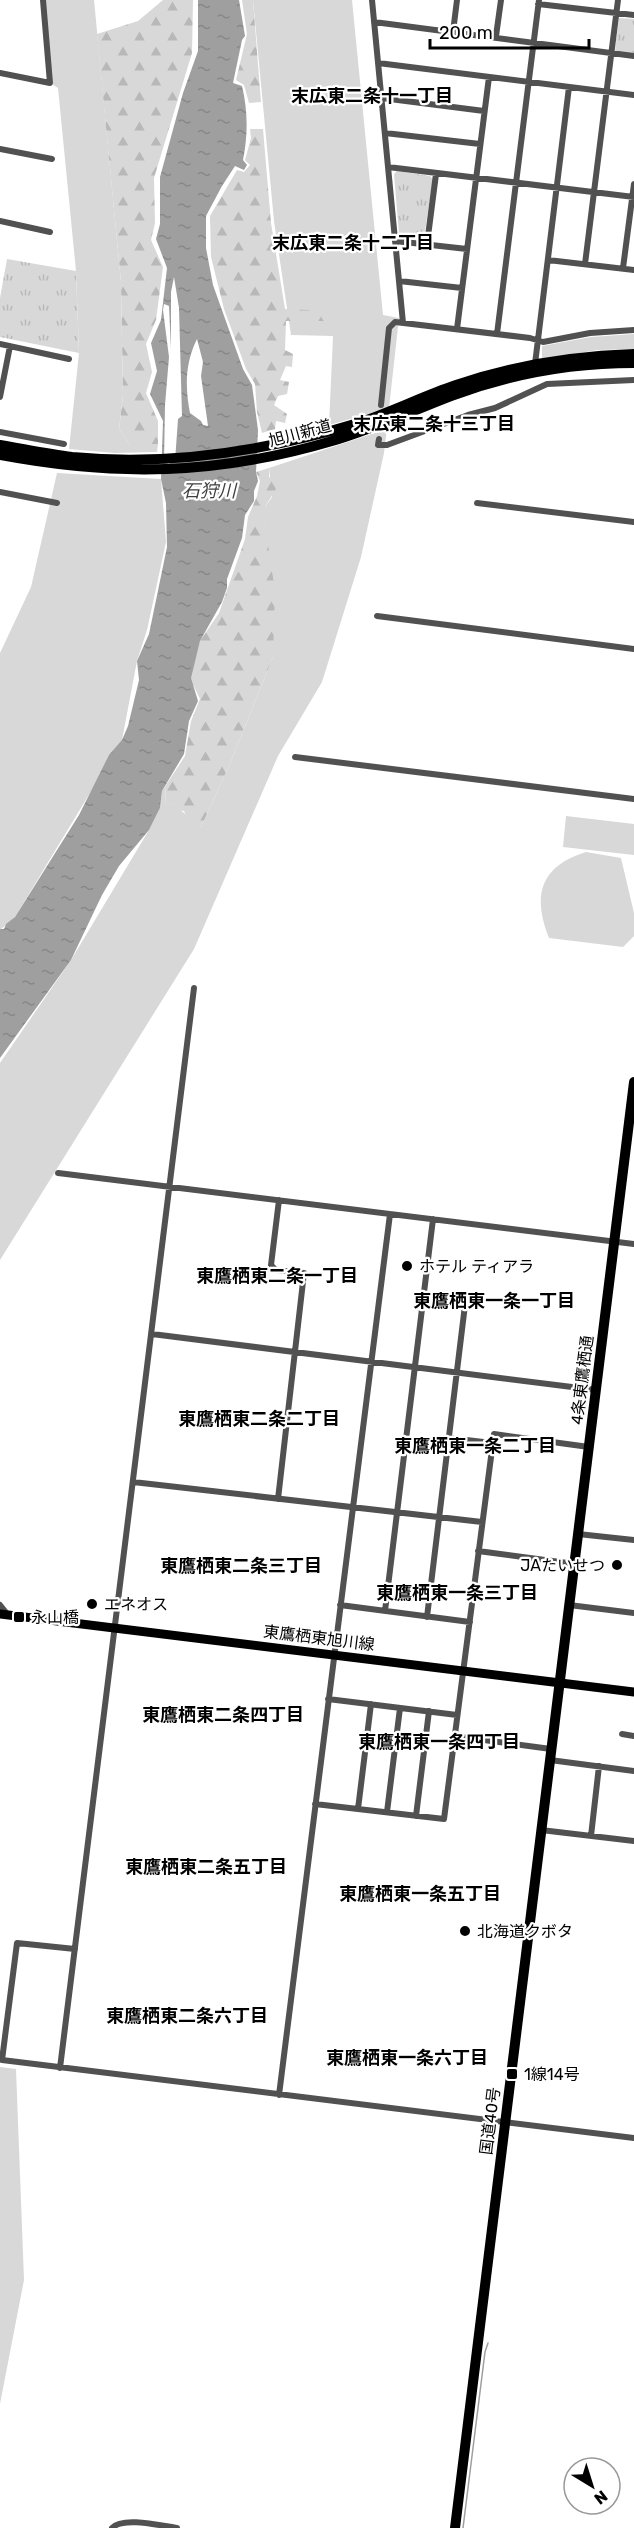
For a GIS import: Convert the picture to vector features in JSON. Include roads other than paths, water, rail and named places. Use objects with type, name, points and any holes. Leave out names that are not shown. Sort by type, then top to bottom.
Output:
[{"type":"highway","name":"旭川新道","points":[[0,455],[78,462],[219,453],[355,429],[454,386],[579,357],[634,354]]},
{"type":"highway","name":"旭川新道","points":[[535,368],[634,363]]},
{"type":"highway","name":"旭川新道","points":[[0,445],[54,460]]},
{"type":"highway","name":"4条東鷹栖通","points":[[559,1682],[634,1082]]},
{"type":"highway","name":"国道40号","points":[[455,2528],[559,1682]]},
{"type":"main road","name":"東鷹栖東旭川線","points":[[4,1615],[634,1692]]},
{"type":"street","points":[[0,73],[50,83],[43,0]]},
{"type":"street","points":[[372,0],[404,323]]},
{"type":"street","points":[[453,32],[457,0]]},
{"type":"street","points":[[496,36],[501,0]]},
{"type":"street","points":[[579,8],[580,0]]},
{"type":"street","points":[[585,264],[618,0]]},
{"type":"street","points":[[497,334],[539,2],[634,15]]},
{"type":"street","points":[[374,22],[496,36],[634,56]]},
{"type":"street","points":[[378,63],[634,95]]},
{"type":"street","points":[[457,329],[489,76]]},
{"type":"street","points":[[539,387],[535,368],[537,340],[569,87]]},
{"type":"street","points":[[382,98],[484,111]]},
{"type":"street","points":[[385,133],[480,144]]},
{"type":"street","points":[[0,149],[52,159]]},
{"type":"street","points":[[388,167],[633,197]]},
{"type":"street","points":[[427,244],[436,174]]},
{"type":"street","points":[[623,268],[634,184]]},
{"type":"street","points":[[0,221],[50,232]]},
{"type":"street","points":[[395,241],[466,249]]},
{"type":"street","points":[[548,260],[634,270]]},
{"type":"street","points":[[399,281],[462,288]]},
{"type":"street","points":[[381,405],[389,328],[395,322],[543,342],[590,333],[634,330]]},
{"type":"street","points":[[0,344],[69,358]]},
{"type":"street","points":[[0,397],[10,346]]},
{"type":"street","points":[[379,439],[378,445],[387,445],[468,415],[495,408],[547,384],[634,380]]},
{"type":"street","points":[[0,432],[64,444]]},
{"type":"street","points":[[0,492],[57,503]]},
{"type":"street","points":[[477,502],[634,522]]},
{"type":"street","points":[[377,616],[634,649]]},
{"type":"street","points":[[295,757],[634,799]]},
{"type":"street","points":[[60,2068],[194,988]]},
{"type":"street","points":[[58,1173],[634,1244]]},
{"type":"street","points":[[278,1498],[304,1273],[276,1270],[271,1264],[279,1200]]},
{"type":"street","points":[[279,2095],[390,1214]]},
{"type":"street","points":[[385,1611],[433,1220]]},
{"type":"street","points":[[423,1300],[465,1305],[427,1617]]},
{"type":"street","points":[[152,1334],[596,1390]]},
{"type":"street","points":[[315,1804],[444,1819],[494,1434],[589,1447]]},
{"type":"street","points":[[449,1438],[492,1443]]},
{"type":"street","points":[[133,1482],[353,1505],[482,1522]]},
{"type":"street","points":[[578,1534],[634,1540]]},
{"type":"street","points":[[478,1551],[574,1563]]},
{"type":"street","points":[[0,1605],[4,1615]]},
{"type":"street","points":[[340,1605],[470,1622]]},
{"type":"street","points":[[569,1605],[634,1613]]},
{"type":"street","points":[[328,1699],[457,1715]]},
{"type":"street","points":[[358,1809],[371,1704]]},
{"type":"street","points":[[387,1812],[400,1708]]},
{"type":"street","points":[[416,1816],[429,1711]]},
{"type":"street","points":[[622,1734],[634,1736]]},
{"type":"street","points":[[454,1736],[634,1771]]},
{"type":"street","points":[[591,1836],[599,1766]]},
{"type":"street","points":[[541,1830],[634,1840]]},
{"type":"street","points":[[75,1949],[17,1943],[2,2060],[634,2138]]},
{"type":"street","points":[[112,2528],[116,2524],[125,2522],[177,2528]]},
{"type":"water","name":"石狩川","points":[[198,0],[239,0],[245,36],[242,40],[233,83],[242,86],[244,95],[247,123],[243,160],[247,165],[244,170],[235,166],[206,216],[206,248],[213,285],[243,369],[252,385],[258,430],[256,472],[258,481],[254,491],[254,501],[245,515],[242,538],[227,579],[227,588],[222,602],[200,641],[191,678],[198,701],[189,721],[184,754],[162,791],[160,808],[149,830],[119,866],[102,895],[71,960],[0,1058],[0,929],[4,929],[6,924],[15,917],[79,815],[109,755],[122,740],[128,726],[139,680],[137,661],[149,634],[167,547],[166,503],[161,479],[163,421],[150,394],[157,371],[151,343],[161,320],[167,268],[156,239],[160,224],[160,177],[183,93],[198,51]],"holes":[[[174,277],[179,308],[182,416],[178,419],[175,461],[169,464],[164,462],[169,357],[163,310],[164,304],[169,306],[171,349],[171,292]],[[197,339],[203,362],[201,376],[208,426],[203,425],[190,413],[188,403],[188,366]]]},
{"type":"waterway","points":[[463,2528],[488,2343]]},
{"type":"place","name":"ホテル ティアラ","points":[[407,1266]]},
{"type":"place","name":"JAたいせつ","points":[[617,1565]]},
{"type":"place","name":"エネオス","points":[[92,1604]]},
{"type":"place","name":"永山橋","points":[[19,1617]]},
{"type":"place","name":"北海道クボタ","points":[[465,1931]]},
{"type":"place","name":"1線14号","points":[[512,2074]]},
{"type":"district","name":"末広東二条十一丁目","points":[[372,96]]},
{"type":"district","name":"末広東二条十二丁目","points":[[353,243]]},
{"type":"district","name":"末広東二条十三丁目","points":[[434,424]]},
{"type":"district","name":"東鷹栖東二条一丁目","points":[[277,1276]]},
{"type":"district","name":"東鷹栖東一条一丁目","points":[[494,1301]]},
{"type":"district","name":"東鷹栖東二条二丁目","points":[[259,1419]]},
{"type":"district","name":"東鷹栖東一条二丁目","points":[[475,1446]]},
{"type":"district","name":"東鷹栖東二条三丁目","points":[[241,1566]]},
{"type":"district","name":"東鷹栖東一条三丁目","points":[[457,1593]]},
{"type":"district","name":"東鷹栖東二条四丁目","points":[[223,1715]]},
{"type":"district","name":"東鷹栖東一条四丁目","points":[[439,1742]]},
{"type":"district","name":"東鷹栖東二条五丁目","points":[[206,1867]]},
{"type":"district","name":"東鷹栖東一条五丁目","points":[[420,1894]]},
{"type":"district","name":"東鷹栖東二条六丁目","points":[[187,2016]]},
{"type":"district","name":"東鷹栖東一条六丁目","points":[[407,2058]]}]
